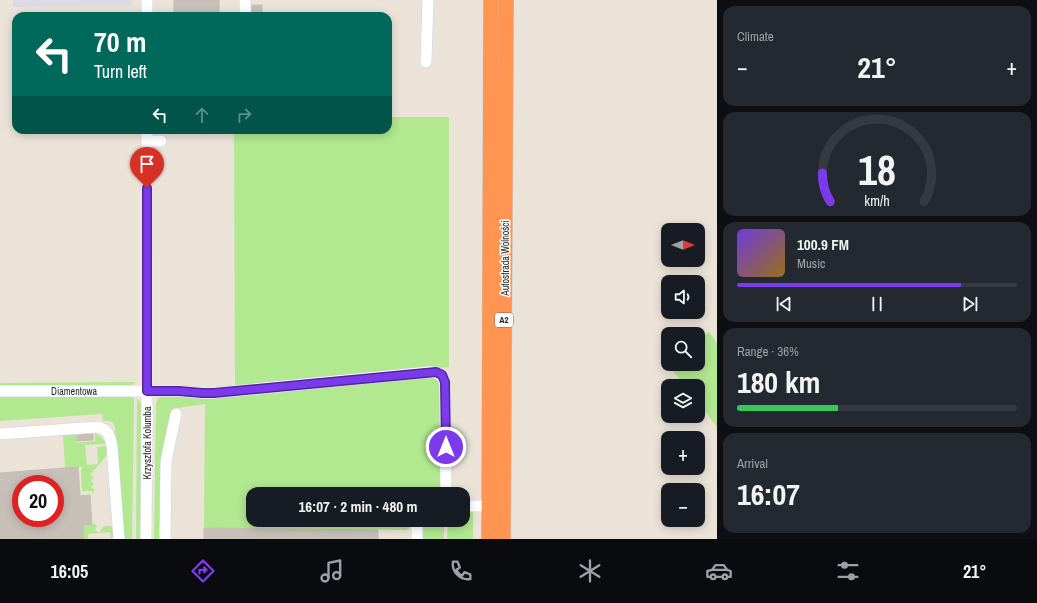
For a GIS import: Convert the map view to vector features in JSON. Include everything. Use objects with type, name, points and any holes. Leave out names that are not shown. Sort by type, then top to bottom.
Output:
[{"type":"highway","name":"Autostrada Wolności","points":[[489,539],[491,0]]},
{"type":"highway","name":"Autostrada Wolności","points":[[504,539],[506,0]]},
{"type":"street","points":[[147,0],[147,12]]},
{"type":"street","points":[[245,0],[245,12]]},
{"type":"street","points":[[426,62],[428,0]]},
{"type":"street","points":[[147,136],[161,141]]},
{"type":"street","name":"Krzysztofa Kolumba","points":[[146,539],[147,136]]},
{"type":"street","name":"Diamentowa","points":[[0,391],[179,391],[214,393],[430,372],[438,373],[443,377],[445,385],[446,487]]},
{"type":"street","points":[[165,539],[166,463],[176,414]]},
{"type":"street","points":[[0,434],[97,427],[107,431],[112,446],[119,539]]},
{"type":"street","points":[[470,506],[490,506]]},
{"type":"street","points":[[417,527],[417,539]]},
{"type":"shaded area","points":[[13,0],[132,0],[132,6],[13,7]]},
{"type":"green space","points":[[392,117],[449,117],[449,367],[235,386],[234,134],[392,134]]},
{"type":"green space","points":[[709,332],[717,343],[717,427],[705,411],[705,379],[680,379],[673,371],[705,371],[705,335]]},
{"type":"green space","points":[[434,373],[441,378],[444,487],[246,487],[246,527],[411,527],[405,530],[204,528],[205,404],[183,407],[176,409],[162,539],[154,539],[156,404],[159,396]]},
{"type":"green space","points":[[135,382],[129,386],[0,387],[0,383]]},
{"type":"green space","points":[[0,396],[130,396],[134,398],[132,539],[124,539],[115,428],[113,423],[110,421],[103,421],[102,414],[0,421]]},
{"type":"green space","points":[[137,399],[142,408],[141,539],[136,539]]},
{"type":"green space","points":[[76,433],[77,443],[95,441],[95,433],[101,437],[106,444],[85,445],[87,465],[98,464],[97,447],[107,446],[108,454],[90,475],[94,478],[91,481],[94,484],[91,487],[95,490],[92,493],[92,491],[82,491],[82,467],[65,468],[63,435]]},
{"type":"green space","points":[[470,510],[473,511],[473,539],[447,539],[448,527],[470,527]]},
{"type":"green space","points":[[95,524],[97,526],[95,530],[99,533],[88,534],[88,539],[84,539],[83,525]]},
{"type":"green space","points":[[105,526],[111,526],[114,531],[113,537],[111,538],[110,532],[99,533]]},
{"type":"green space","points":[[422,527],[444,527],[444,539],[422,539]]},
{"type":"building","points":[[174,0],[219,0],[219,12],[174,12]]},
{"type":"building","points":[[252,5],[262,5],[262,12],[252,12]]},
{"type":"building","points":[[93,434],[93,440],[77,441],[77,435]]},
{"type":"building","points":[[78,467],[80,496],[90,495],[92,524],[83,525],[84,539],[0,539],[0,473]]},
{"type":"building","points":[[204,528],[378,530],[378,539],[204,539]]},
{"type":"route","points":[[147,188],[147,391],[214,393],[436,372],[442,375],[445,382],[446,447]]}]
